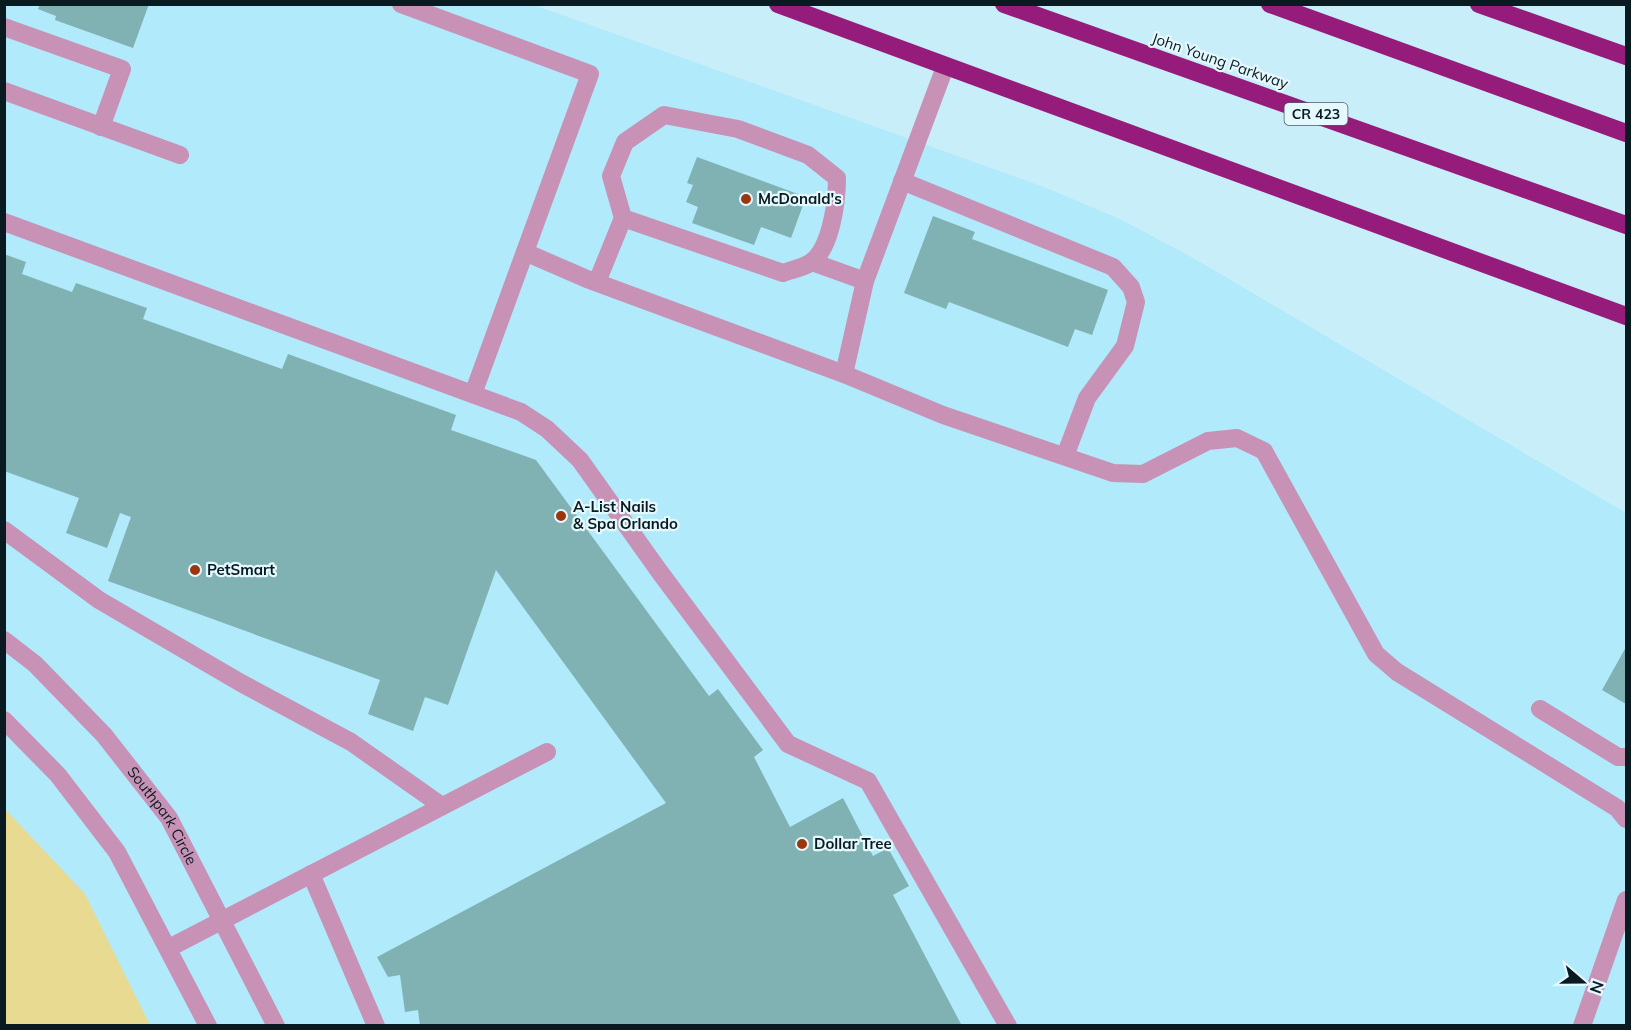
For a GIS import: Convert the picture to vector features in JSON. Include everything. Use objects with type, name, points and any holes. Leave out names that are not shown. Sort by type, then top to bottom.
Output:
[{"type":"highway","points":[[778,4],[1626,316]]},
{"type":"highway","name":"John Young Parkway","points":[[1004,4],[1626,225]]},
{"type":"highway","points":[[1270,4],[1626,133]]},
{"type":"highway","points":[[1479,4],[1626,56]]},
{"type":"street","points":[[401,4],[591,74],[474,394]]},
{"type":"street","points":[[4,27],[122,69],[101,127]]},
{"type":"street","points":[[844,374],[864,281],[945,67]]},
{"type":"street","points":[[4,91],[180,155]]},
{"type":"street","points":[[597,282],[623,218],[611,176],[625,142],[636,132],[664,115],[738,129],[808,155],[837,178],[830,233],[812,262],[783,273],[623,218]]},
{"type":"street","points":[[902,181],[1113,267],[1131,287],[1136,302],[1125,346],[1087,398],[1065,456]]},
{"type":"street","points":[[4,222],[474,394],[521,412],[547,429],[580,460],[659,572],[788,744],[868,781],[1008,1026]]},
{"type":"street","points":[[527,253],[597,282],[844,374],[943,415],[1113,473],[1143,474],[1208,441],[1237,438],[1264,451],[1376,654],[1397,672],[1617,808],[1626,819]]},
{"type":"street","points":[[812,262],[864,281]]},
{"type":"street","points":[[4,530],[99,600],[241,683],[351,742],[442,806]]},
{"type":"street","name":"Southpark Circle","points":[[4,640],[35,664],[111,744],[169,818],[223,919],[276,1026]]},
{"type":"street","points":[[1540,709],[1618,757],[1626,757]]},
{"type":"street","points":[[4,720],[58,776],[117,852],[208,1026]]},
{"type":"street","points":[[169,948],[547,752]]},
{"type":"street","points":[[311,874],[376,1026]]},
{"type":"street","points":[[1582,1026],[1626,900]]},
{"type":"shaded area","points":[[5,5],[534,5],[1044,187],[1120,219],[1195,259],[1626,513],[1626,1025],[5,1026]]},
{"type":"shaded area","points":[[4,808],[85,894],[150,1025],[5,1025]]},
{"type":"building","points":[[40,4],[149,4],[133,48],[55,20],[56,16],[38,9]]},
{"type":"building","name":"McDonald's","points":[[697,157],[806,197],[791,238],[761,227],[754,245],[692,223],[698,207],[686,202],[693,185],[687,183]]},
{"type":"building","points":[[933,216],[975,232],[972,239],[1108,290],[1092,335],[1075,329],[1068,347],[949,302],[946,309],[904,293]]},
{"type":"building","points":[[4,254],[26,262],[22,274],[72,292],[76,283],[147,308],[143,319],[282,369],[288,354],[456,415],[451,430],[536,460],[709,696],[718,689],[763,750],[754,757],[790,827],[843,798],[873,856],[888,848],[909,886],[893,895],[962,1026],[420,1026],[418,1010],[405,1012],[400,975],[388,977],[377,957],[666,803],[496,570],[448,705],[425,697],[413,731],[368,714],[380,680],[108,581],[131,517],[120,513],[107,548],[66,533],[79,498],[4,471]]},
{"type":"building","points":[[1626,647],[1626,704],[1602,690]]},
{"type":"place","name":"McDonald's","points":[[746,199]]},
{"type":"place","name":"A-List Nails & Spa Orlando","points":[[561,516]]},
{"type":"place","name":"PetSmart","points":[[195,570]]},
{"type":"place","name":"Dollar Tree","points":[[802,844]]}]
